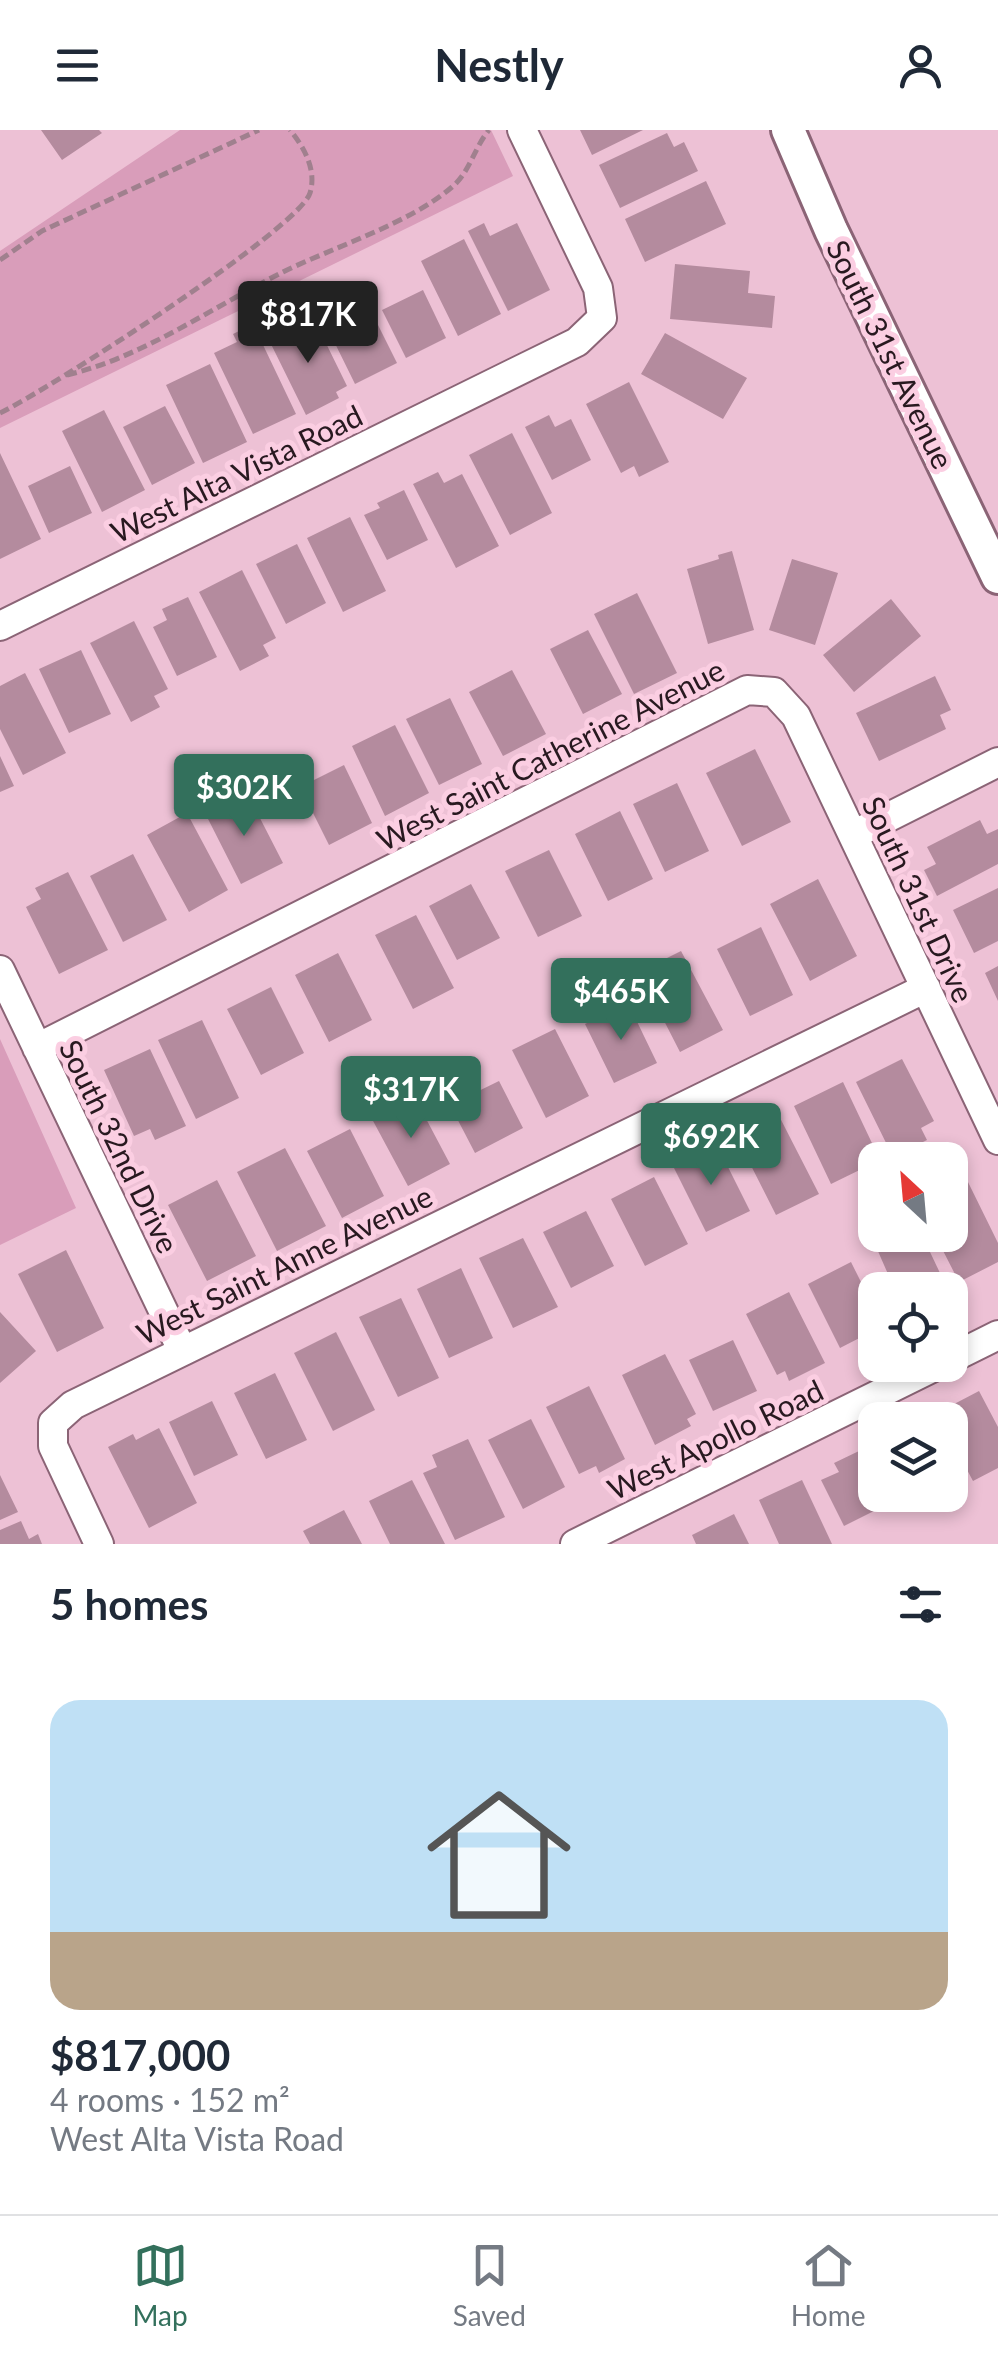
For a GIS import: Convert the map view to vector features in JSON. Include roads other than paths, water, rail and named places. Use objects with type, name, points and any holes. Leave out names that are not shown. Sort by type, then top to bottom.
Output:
[{"type":"street","name":"West Alta Vista Road","points":[[0,626],[578,342],[602,318],[598,288],[522,130]]},
{"type":"street","name":"South 31st Avenue","points":[[788,130],[831,230],[998,577]]},
{"type":"street","name":"West Saint Catherine Avenue","points":[[37,1048],[747,690],[774,692]]},
{"type":"street","name":"South 31st Drive","points":[[774,692],[796,716],[998,1140]]},
{"type":"street","points":[[853,836],[998,762]]},
{"type":"street","name":"South 32nd Drive","points":[[0,970],[182,1350]]},
{"type":"street","name":"West Saint Anne Avenue","points":[[99,1544],[53,1446],[54,1423],[73,1405],[926,988]]},
{"type":"street","points":[[968,1350],[998,1335]]},
{"type":"street","name":"West Apollo Road","points":[[574,1544],[903,1382]]}]
